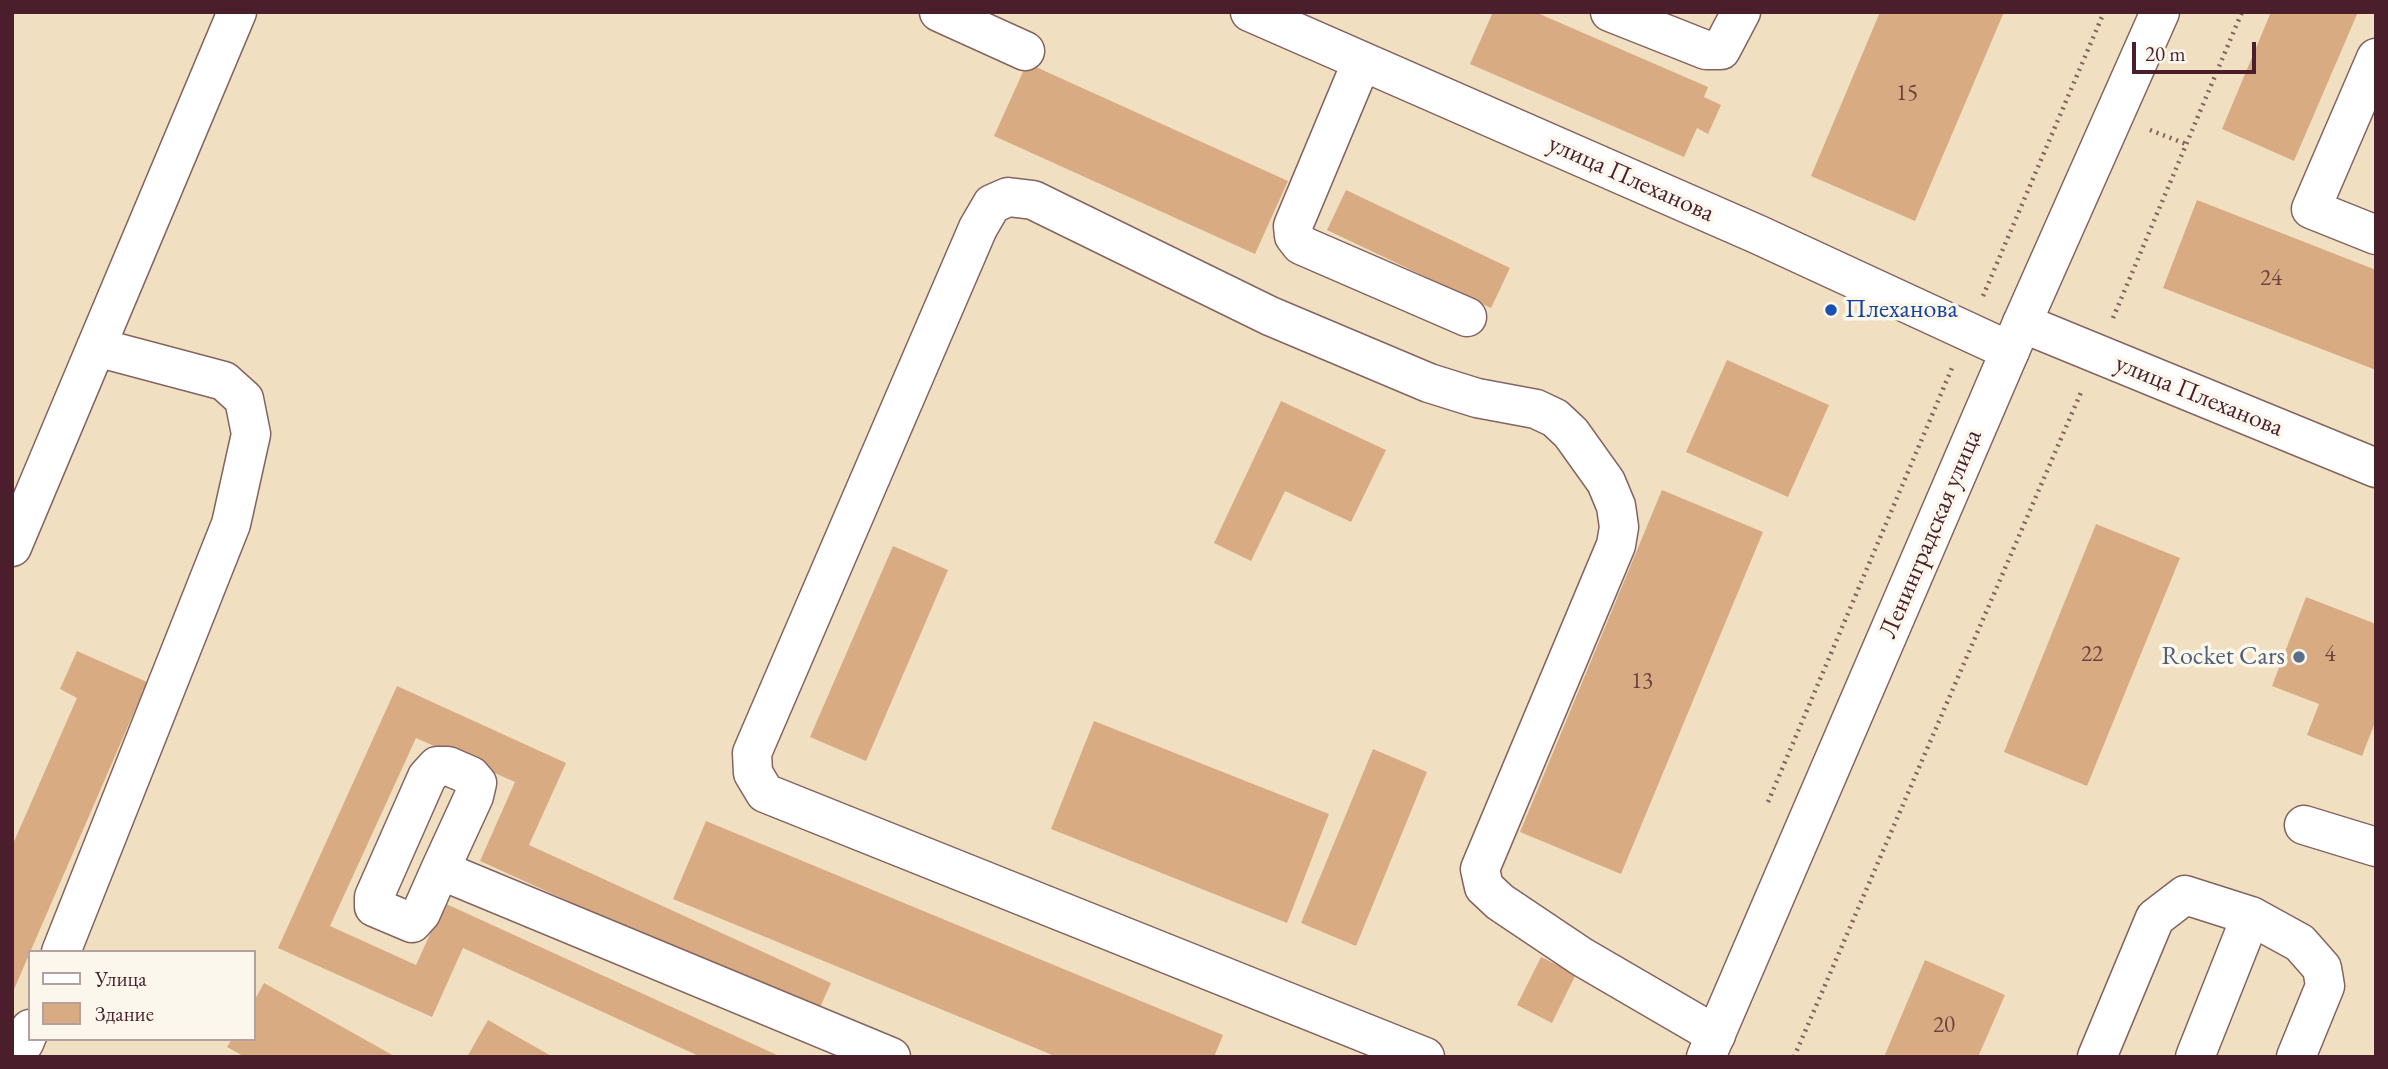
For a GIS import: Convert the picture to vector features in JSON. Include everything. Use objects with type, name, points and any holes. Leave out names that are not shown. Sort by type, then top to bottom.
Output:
[{"type":"main road","points":[[12,547],[237,12]]},
{"type":"main road","points":[[939,12],[1025,51]]},
{"type":"main road","name":"улица Плеханова","points":[[1250,12],[1759,235],[1968,331],[2016,337],[2097,354],[2376,468]]},
{"type":"main road","points":[[1610,12],[1706,50],[1721,50],[1741,12]]},
{"type":"main road","name":"Ленинградская улица","points":[[1711,1046],[2016,337],[2160,12]]},
{"type":"main road","points":[[2376,58],[2311,209],[2376,235]]},
{"type":"main road","points":[[1362,61],[1293,226],[1294,236],[1301,245],[1467,317]]},
{"type":"main road","points":[[1425,1057],[765,793],[753,773],[752,752],[972,240],[992,204],[1008,197],[1033,200],[1270,316],[1429,383],[1477,398],[1536,409],[1555,418],[1572,433],[1606,482],[1616,506],[1619,527],[1616,545],[1480,869],[1484,887],[1500,902],[1711,1046]]},
{"type":"main road","points":[[62,950],[231,524],[251,434],[244,399],[223,380],[96,348]]},
{"type":"main road","points":[[2304,825],[2376,847]]},
{"type":"main road","points":[[440,870],[891,1057]]},
{"type":"main road","points":[[2097,1057],[2155,918],[2185,895],[2251,916],[2300,943],[2322,968],[2325,986],[2296,1057]]},
{"type":"main road","points":[[2195,1057],[2251,916]]},
{"type":"main road","points":[[12,1053],[24,1043],[28,1034]]},
{"type":"path","points":[[1766,807],[2104,12]]},
{"type":"path","points":[[1794,1057],[2242,12]]},
{"type":"building","points":[[1493,12],[1535,12],[1708,87],[1704,97],[1721,105],[1708,134],[1697,128],[1684,157],[1470,64]]},
{"type":"building","points":[[1880,12],[2004,12],[1915,221],[1811,176]]},
{"type":"building","points":[[2271,12],[2358,12],[2294,161],[2222,129]]},
{"type":"building","points":[[1027,63],[1288,181],[1255,254],[994,136]]},
{"type":"building","points":[[1346,190],[1510,268],[1491,308],[1327,230]]},
{"type":"building","points":[[2197,200],[2376,270],[2376,370],[2163,288]]},
{"type":"building","points":[[1727,360],[1829,405],[1788,497],[1686,452]]},
{"type":"building","points":[[1281,401],[1386,450],[1351,522],[1285,491],[1251,561],[1214,543]]},
{"type":"building","points":[[1662,490],[1763,532],[1621,874],[1520,832]]},
{"type":"building","points":[[2096,524],[2180,558],[2087,786],[2004,752]]},
{"type":"building","points":[[893,546],[948,570],[866,761],[810,737]]},
{"type":"building","points":[[2306,597],[2376,624],[2376,726],[2374,725],[2362,756],[2307,735],[2319,704],[2272,686]]},
{"type":"building","points":[[77,651],[147,682],[31,950],[28,950],[28,957],[12,994],[12,846],[77,698],[60,689]]},
{"type":"building","points":[[397,686],[566,763],[529,845],[831,983],[817,1014],[480,861],[515,782],[416,738],[330,926],[416,965],[444,903],[777,1055],[776,1057],[701,1057],[463,948],[432,1017],[278,948]]},
{"type":"building","points":[[1094,721],[1329,814],[1287,923],[1051,829]]},
{"type":"building","points":[[1373,749],[1427,772],[1356,946],[1301,923]]},
{"type":"building","points":[[706,821],[1223,1035],[1214,1057],[1057,1057],[673,899]]},
{"type":"building","points":[[1541,957],[1576,974],[1552,1023],[1517,1005]]},
{"type":"building","points":[[1925,960],[2005,995],[1978,1057],[1884,1057]]},
{"type":"building","points":[[264,983],[396,1057],[245,1057],[227,1047],[231,1041],[256,1041],[256,997]]},
{"type":"building","points":[[488,1020],[553,1057],[467,1057]]},
{"type":"place","name":"Плеханова","points":[[1831,310]]},
{"type":"place","name":"Rocket Cars","points":[[2299,657]]}]
